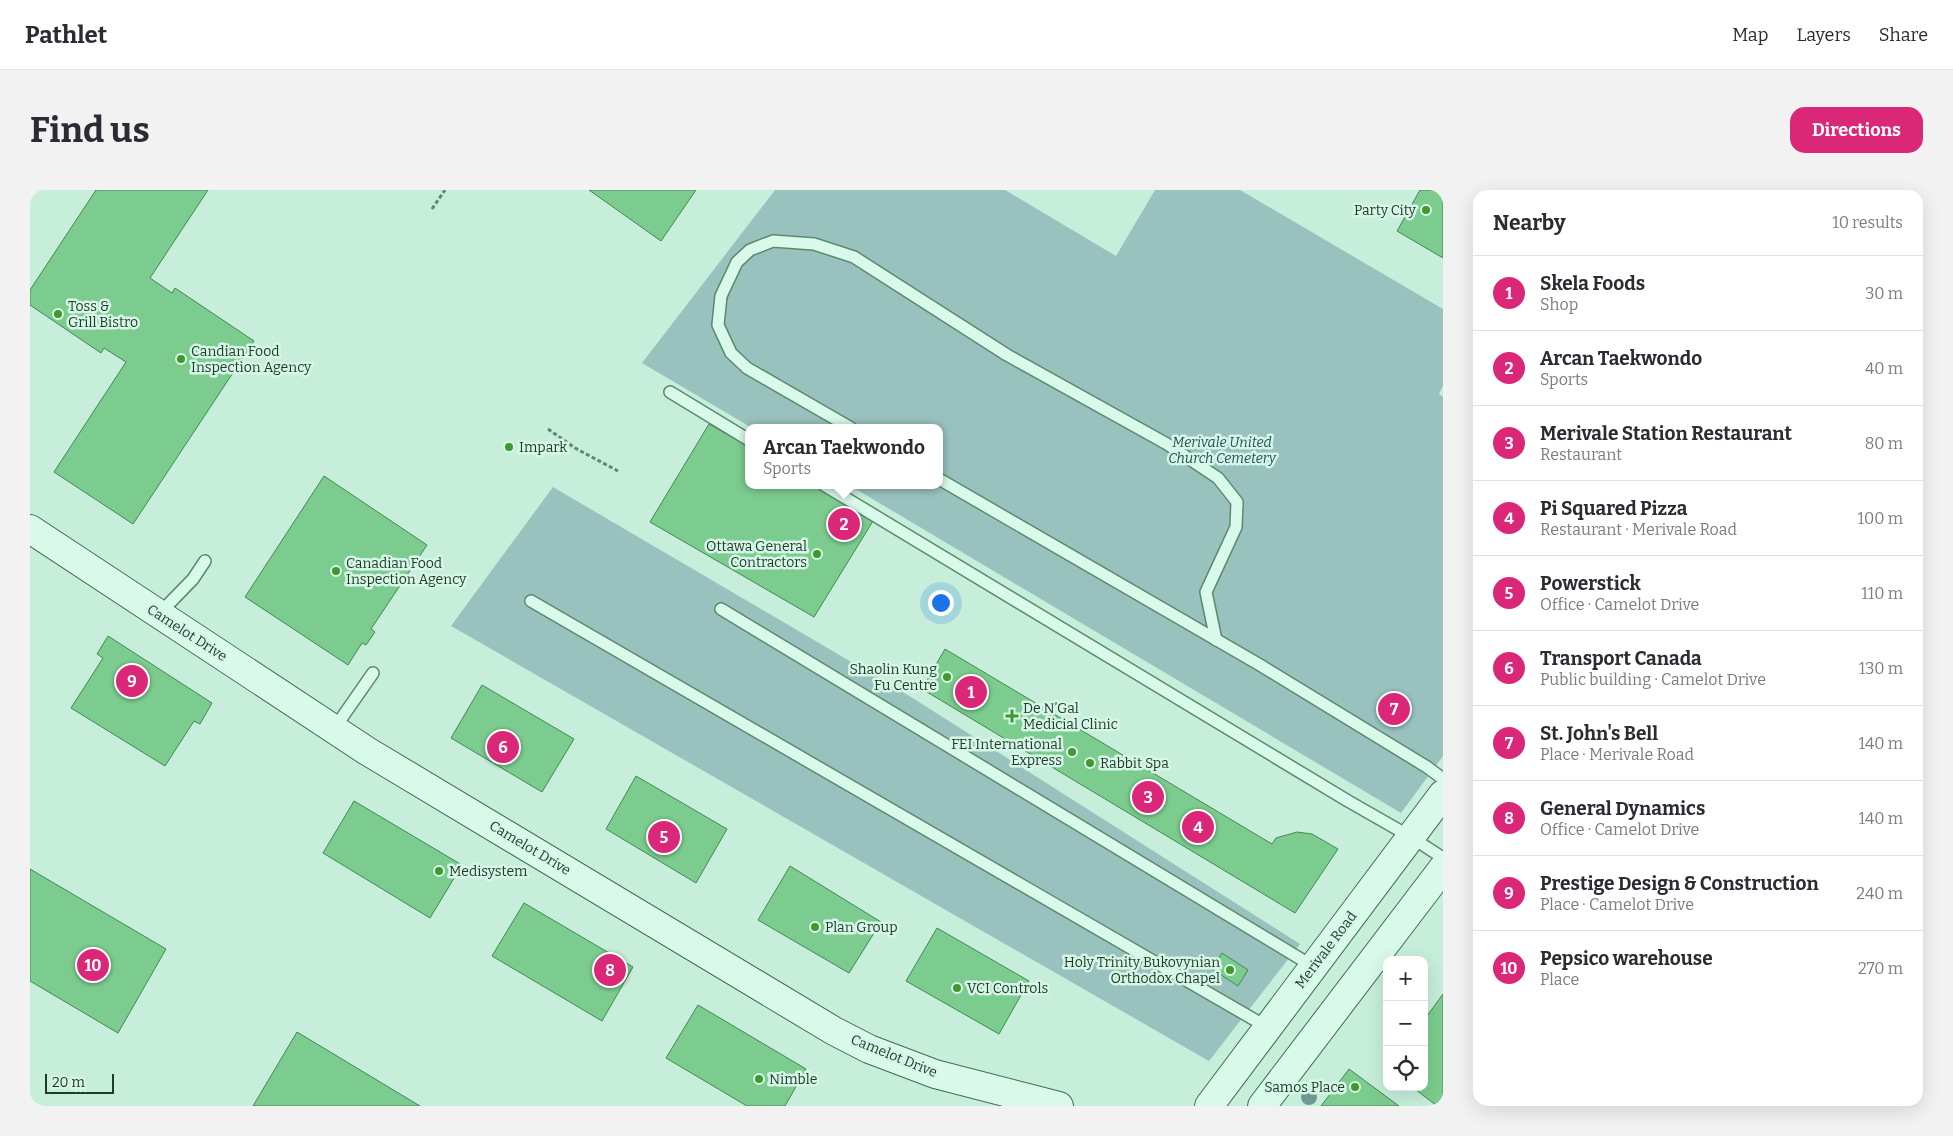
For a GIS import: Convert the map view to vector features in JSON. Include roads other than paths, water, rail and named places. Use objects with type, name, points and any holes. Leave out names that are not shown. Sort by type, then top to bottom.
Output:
[{"type":"street","name":"Camelot Drive","points":[[30,529],[391,766],[869,1050],[935,1074],[1059,1106]]},
{"type":"street","name":"Merivale Road","points":[[1209,1106],[1443,794]]},
{"type":"street","points":[[1267,1101],[1443,868]]},
{"type":"street","points":[[998,1090],[1032,1106]]},
{"type":"lane","points":[[844,424],[747,368],[731,354],[718,325],[721,296],[737,262],[750,250],[772,241],[814,244],[854,257],[1007,355],[1167,444],[1218,478],[1237,502],[1236,527],[1206,592],[1216,640]]},
{"type":"lane","points":[[670,392],[745,438]]},
{"type":"lane","points":[[943,481],[1311,695],[1443,779]]},
{"type":"lane","points":[[831,489],[1443,858]]},
{"type":"lane","points":[[160,614],[193,579],[205,561]]},
{"type":"lane","points":[[531,601],[1268,1028]]},
{"type":"lane","points":[[721,609],[1314,967]]},
{"type":"lane","points":[[334,729],[373,673]]},
{"type":"place","name":"Party City","points":[[1426,210]]},
{"type":"place","name":"Toss & Grill Bistro","points":[[58,314]]},
{"type":"place","name":"Candian Food Inspection Agency","points":[[181,359]]},
{"type":"place","name":"Impark","points":[[509,447]]},
{"type":"place","name":"Arcan Taekwondo","points":[[844,524]]},
{"type":"place","name":"Ottawa General Contractors","points":[[817,554]]},
{"type":"place","name":"Canadian Food Inspection Agency","points":[[336,571]]},
{"type":"place","name":"Shaolin Kung Fu Centre","points":[[947,677]]},
{"type":"place","name":"Prestige Design & Construction","points":[[132,681]]},
{"type":"place","name":"Skela Foods","points":[[971,692]]},
{"type":"place","name":"St. John's Bell","points":[[1394,709]]},
{"type":"place","name":"De N’Gal Medicial Clinic","points":[[1012,716]]},
{"type":"place","name":"Transport Canada","points":[[503,747]]},
{"type":"place","name":"FEI International Express","points":[[1072,752]]},
{"type":"place","name":"Rabbit Spa","points":[[1090,763]]},
{"type":"place","name":"Merivale Station Restaurant","points":[[1148,797]]},
{"type":"place","name":"Pi Squared Pizza","points":[[1198,827]]},
{"type":"place","name":"Powerstick","points":[[664,837]]},
{"type":"place","name":"Medisystem","points":[[439,871]]},
{"type":"place","name":"Plan Group","points":[[815,927]]},
{"type":"place","name":"Pepsico warehouse","points":[[93,965]]},
{"type":"place","name":"General Dynamics","points":[[610,970]]},
{"type":"place","name":"Holy Trinity Bukovynian Orthodox Chapel","points":[[1230,970]]},
{"type":"place","name":"VCI Controls","points":[[957,988]]},
{"type":"place","name":"Nimble","points":[[759,1079]]},
{"type":"place","name":"Samos Place","points":[[1355,1087]]},
{"type":"park label","name":"Merivale United Church Cemetery","points":[[1222,450]]}]
